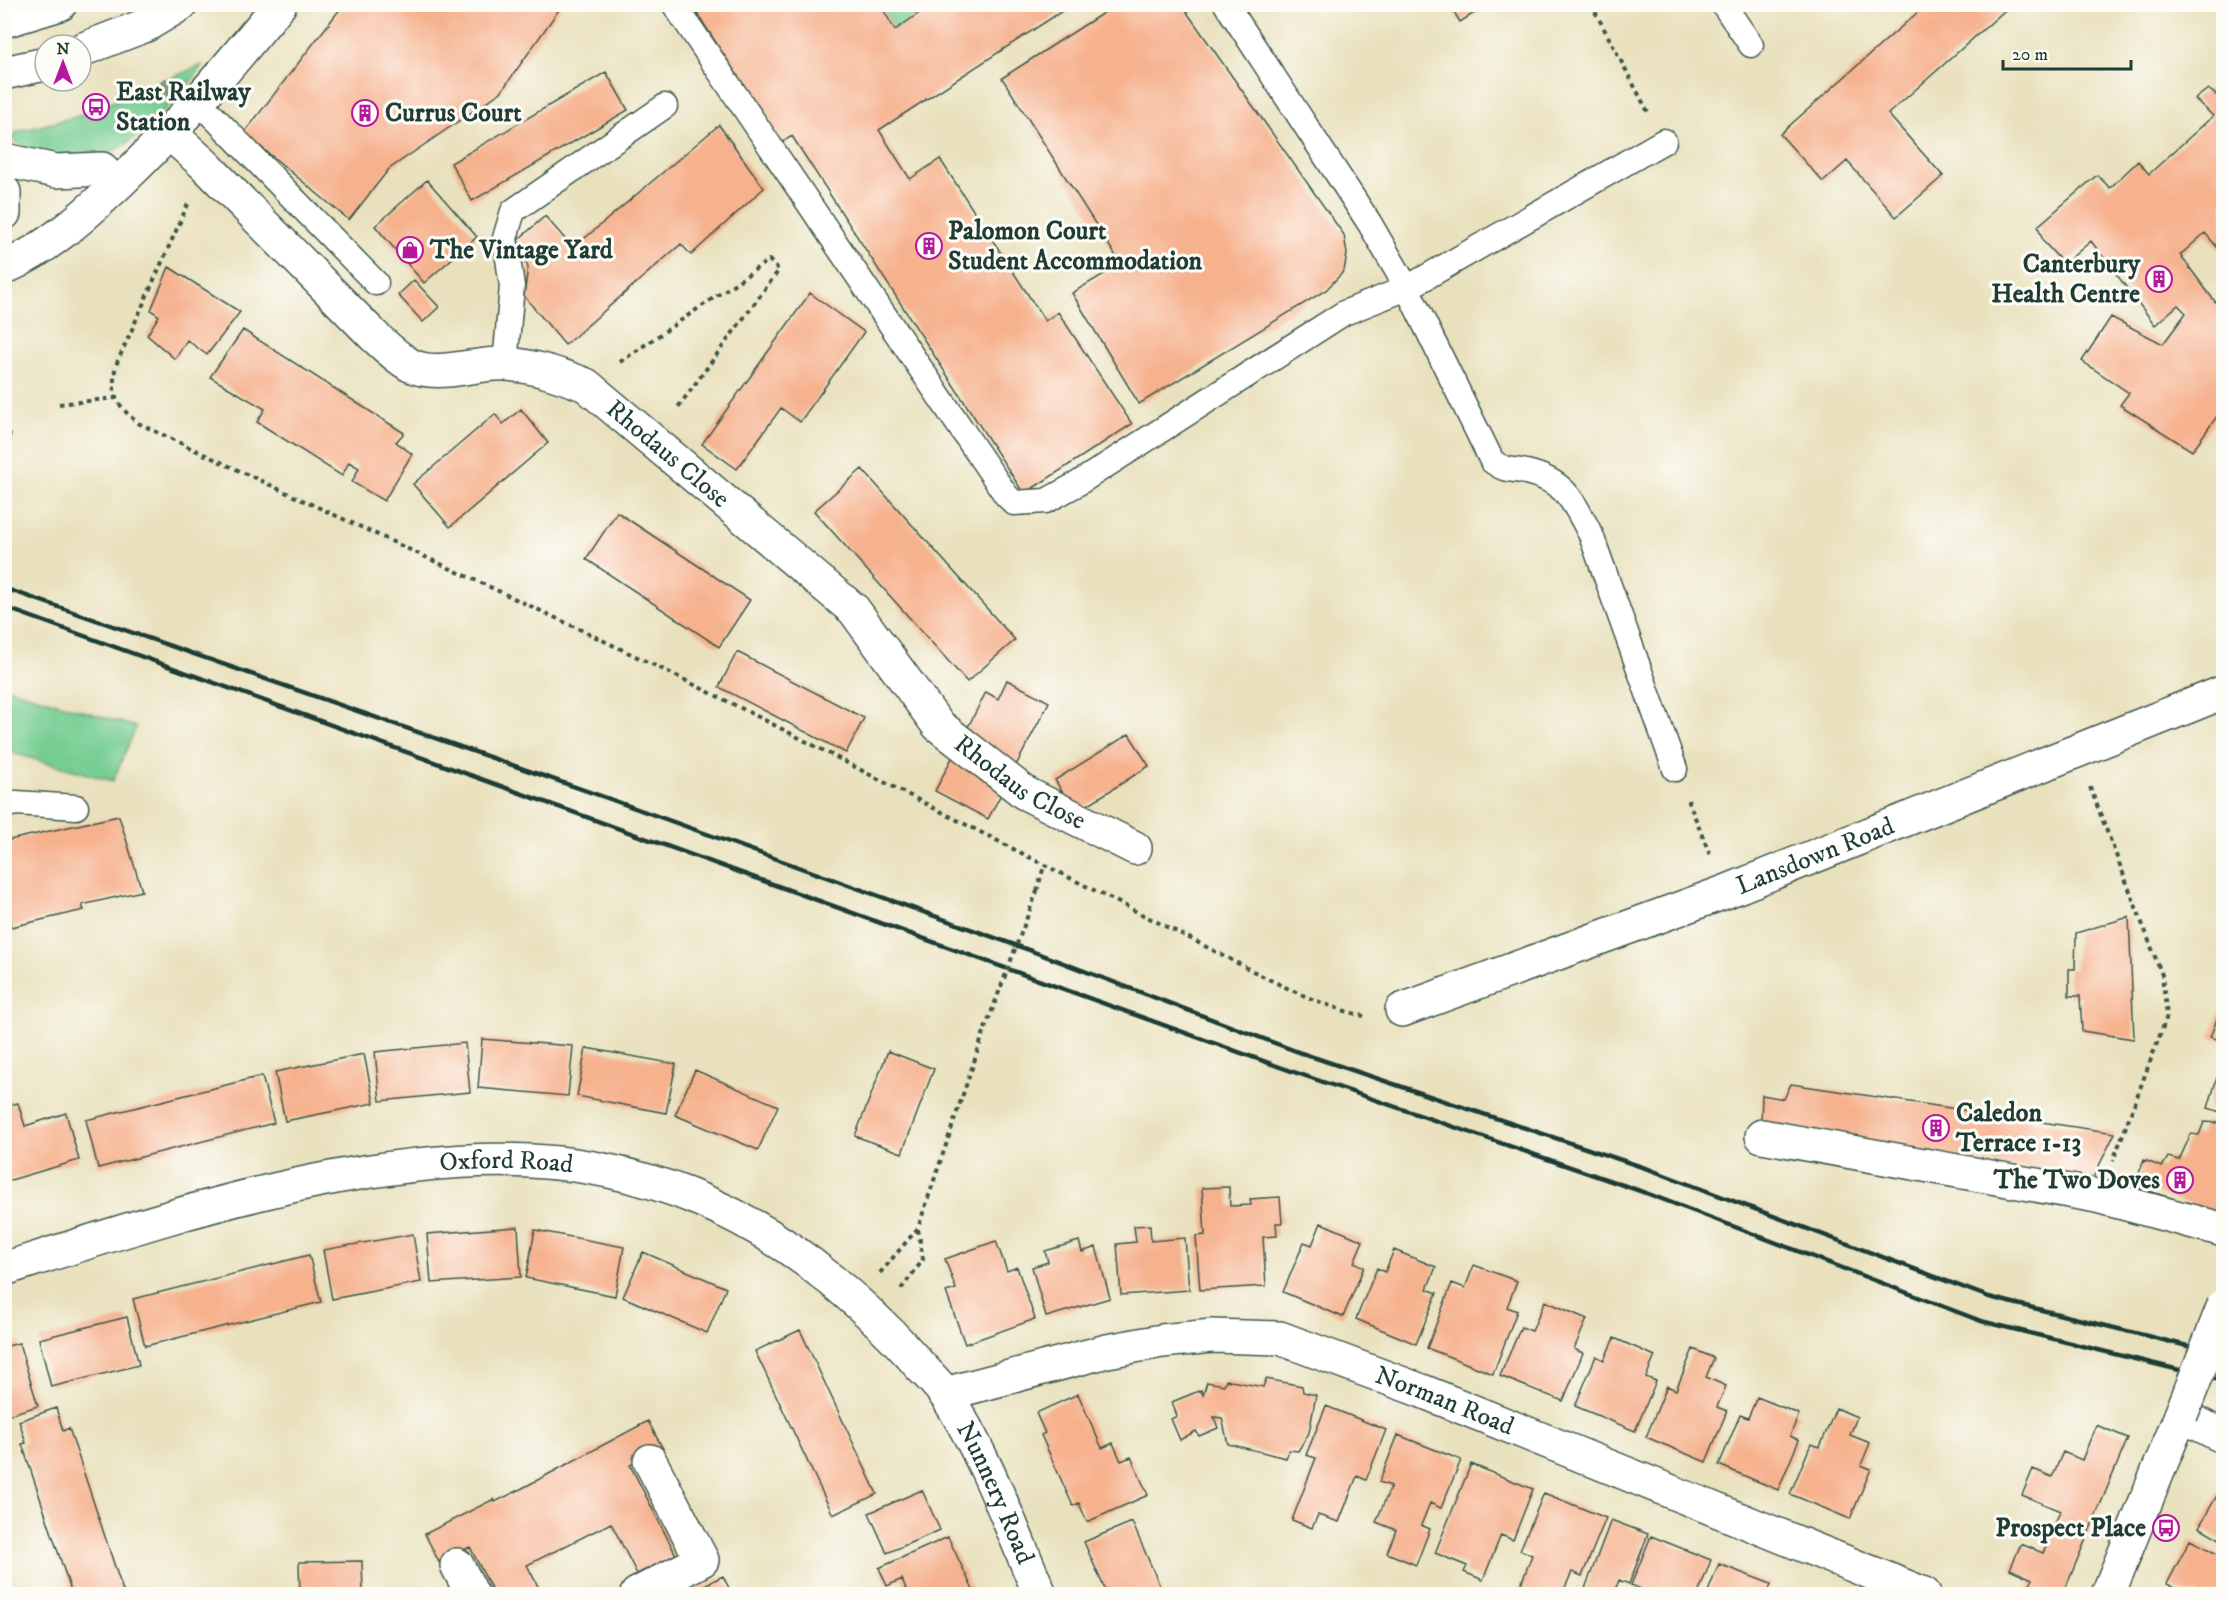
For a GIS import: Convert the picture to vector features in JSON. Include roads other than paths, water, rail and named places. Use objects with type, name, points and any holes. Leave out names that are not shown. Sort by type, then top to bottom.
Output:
[{"type":"main road","points":[[5,20],[60,4]]},
{"type":"main road","points":[[93,45],[146,25],[181,4]]},
{"type":"main road","points":[[4,268],[27,258],[77,223],[171,134],[280,4]]},
{"type":"main road","points":[[4,73],[33,67]]},
{"type":"main road","name":"Rhodaus Close","points":[[171,134],[205,165],[395,355],[412,366],[433,369],[505,364],[543,369],[586,385],[854,610],[938,725],[1025,794],[1135,848]]},
{"type":"main road","points":[[4,160],[56,171],[102,169]]},
{"type":"main road","points":[[4,192],[4,213]]},
{"type":"main road","name":"Lansdown Road","points":[[1402,1010],[1725,892],[2077,753],[2223,692]]},
{"type":"main road","points":[[1762,1136],[2099,1197],[2223,1230]]},
{"type":"main road","name":"Oxford Road","points":[[4,1269],[268,1192],[359,1173],[479,1160],[547,1162],[611,1171],[669,1187],[711,1203],[780,1241],[867,1309],[945,1394]]},
{"type":"main road","points":[[2108,1594],[2223,1305]]},
{"type":"main road","name":"Norman Road","points":[[945,1394],[1107,1352],[1162,1341],[1212,1336],[1280,1338],[1422,1391],[1875,1586],[1924,1594]]},
{"type":"main road","name":"Nunnery Road","points":[[945,1394],[983,1465],[1040,1594]]},
{"type":"main road","points":[[2181,1415],[2223,1437]]},
{"type":"main road","points":[[636,1594],[702,1560],[650,1461]]},
{"type":"main road","points":[[457,1565],[472,1594]]},
{"type":"lane","points":[[674,4],[1006,495],[1014,503],[1046,501],[1067,490],[1344,313],[1407,288],[1664,141]]},
{"type":"lane","points":[[1226,4],[1370,224],[1407,288],[1491,461],[1504,470],[1523,471],[1546,477],[1559,484],[1573,501],[1591,535],[1675,769]]},
{"type":"lane","points":[[1723,4],[1751,45]]},
{"type":"lane","points":[[199,102],[376,283]]},
{"type":"lane","points":[[505,364],[512,286],[505,238],[513,211],[665,106]]},
{"type":"lane","points":[[102,169],[171,134]]},
{"type":"lane","points":[[4,806],[16,803],[75,807]]},
{"type":"railway","points":[[4,588],[607,798],[1029,950],[1301,1053],[1651,1170],[1989,1297],[2224,1355]]},
{"type":"railway","points":[[4,607],[1291,1071],[1646,1193],[1981,1321],[2224,1381]]},
{"type":"place","name":"East Railway Station","points":[[96,107]]},
{"type":"place","name":"Currus Court","points":[[365,113]]},
{"type":"place","name":"Palomon Court Student Accommodation","points":[[929,246]]},
{"type":"place","name":"The Vintage Yard","points":[[410,250]]},
{"type":"place","name":"Canterbury Health Centre","points":[[2159,279]]},
{"type":"place","name":"Caledon Terrace 1-13","points":[[1936,1128]]},
{"type":"place","name":"The Two Doves","points":[[2180,1180]]},
{"type":"place","name":"Prospect Place","points":[[2166,1528]]}]
